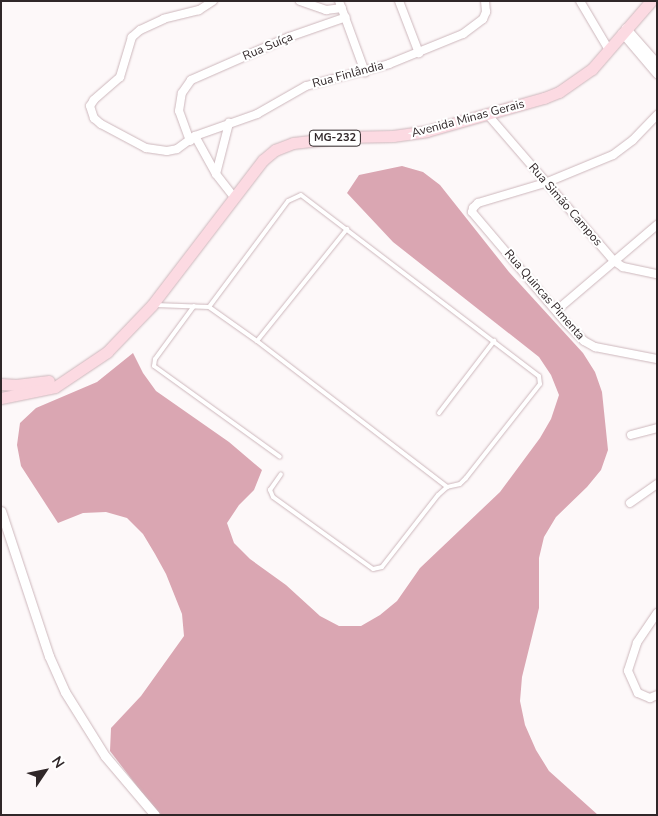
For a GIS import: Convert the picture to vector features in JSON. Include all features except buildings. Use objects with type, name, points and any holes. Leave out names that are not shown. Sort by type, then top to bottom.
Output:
[{"type":"main road","name":"Avenida Minas Gerais","points":[[79,373],[108,352],[152,305],[263,160],[283,146],[346,137],[409,135],[488,115],[559,92],[592,69],[650,1]]},
{"type":"main road","name":"MG-232","points":[[1,384],[37,384],[79,373]]},
{"type":"main road","name":"MG-232","points":[[1,398],[54,387],[79,373]]},
{"type":"street","name":"Rua Finlândia","points":[[213,1],[200,10],[164,19],[140,30],[132,37],[127,48],[120,77],[94,100],[90,106],[94,118],[146,148],[172,150],[192,138],[257,114],[306,86],[365,72],[420,53],[475,26],[486,12],[485,1]]},
{"type":"street","points":[[300,1],[326,10],[341,4],[365,72]]},
{"type":"street","points":[[399,1],[420,53]]},
{"type":"street","points":[[580,1],[608,50]]},
{"type":"street","name":"Rua Suíça","points":[[192,138],[179,112],[182,93],[192,80],[289,37],[346,17]]},
{"type":"street","points":[[624,30],[657,63]]},
{"type":"street","points":[[624,30],[657,74]]},
{"type":"street","name":"Rua Simão Campos","points":[[488,115],[614,261],[636,270],[657,274]]},
{"type":"street","points":[[545,183],[613,156],[633,140],[657,115]]},
{"type":"street","points":[[216,174],[230,123]]},
{"type":"street","points":[[192,138],[234,197]]},
{"type":"street","name":"Rua Quincas Pimenta","points":[[545,183],[478,203],[473,208],[474,214],[574,332],[595,347],[657,359]]},
{"type":"street","points":[[556,310],[657,225]]},
{"type":"street","points":[[631,435],[657,428]]},
{"type":"street","points":[[630,503],[657,484]]},
{"type":"street","points":[[1,511],[49,656],[65,692],[96,743],[155,815]]},
{"type":"street","points":[[657,613],[637,642],[628,671],[638,692],[650,698],[657,695]]},
{"type":"lane","points":[[209,307],[292,197],[304,196],[537,373],[540,379],[540,384],[466,478],[460,484],[447,487],[438,495],[385,564],[373,569],[273,496],[270,490],[281,474]]},
{"type":"lane","points":[[257,341],[347,229]]},
{"type":"lane","points":[[152,305],[209,307],[257,341],[447,487]]},
{"type":"lane","points":[[194,306],[155,359],[154,366],[280,457]]},
{"type":"lane","points":[[439,413],[494,341]]},
{"type":"shaded area","points":[[402,166],[423,172],[440,185],[509,272],[583,353],[595,372],[602,392],[608,450],[601,470],[587,487],[556,517],[544,537],[539,558],[539,608],[522,677],[520,701],[525,725],[536,750],[549,771],[598,815],[159,815],[110,751],[111,728],[141,696],[184,636],[182,614],[166,574],[155,554],[143,534],[127,518],[106,512],[83,513],[58,523],[21,466],[17,445],[20,423],[36,408],[97,382],[133,353],[143,373],[156,391],[229,442],[262,470],[254,490],[239,505],[227,523],[234,543],[250,559],[286,585],[320,616],[339,626],[361,626],[380,615],[397,601],[420,568],[500,492],[540,438],[551,419],[559,395],[551,375],[539,357],[393,242],[347,193],[359,175]]}]
